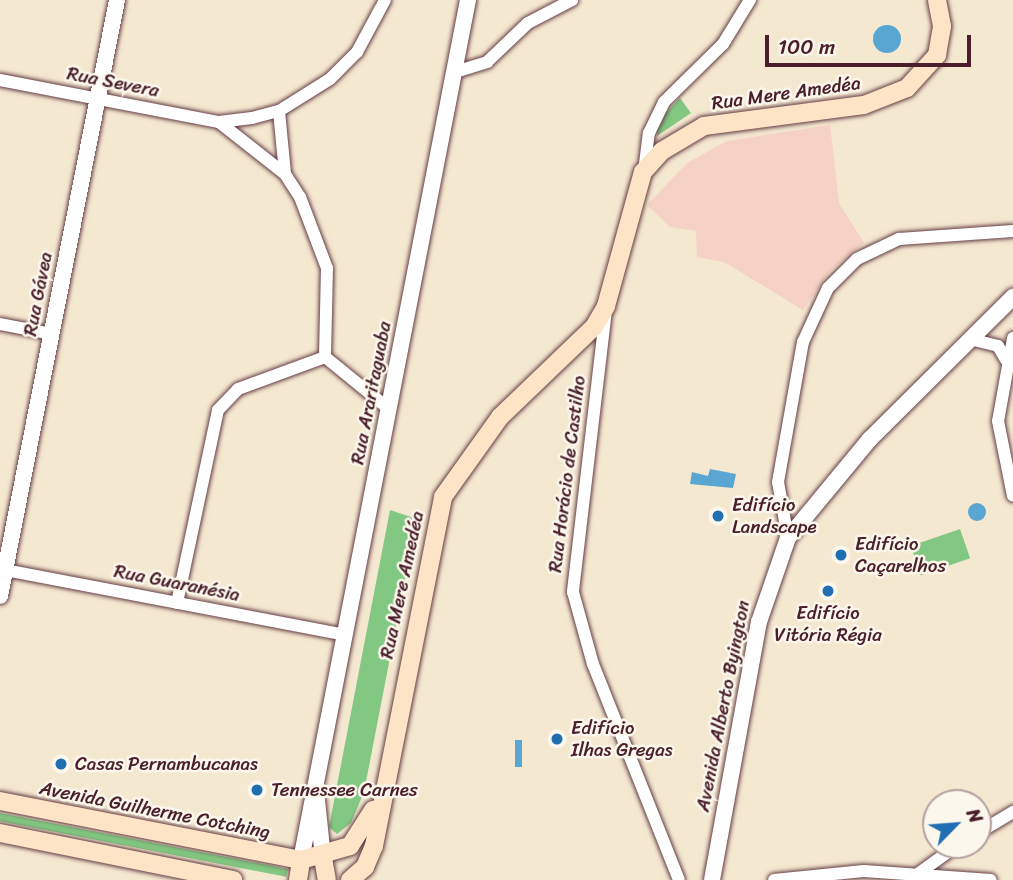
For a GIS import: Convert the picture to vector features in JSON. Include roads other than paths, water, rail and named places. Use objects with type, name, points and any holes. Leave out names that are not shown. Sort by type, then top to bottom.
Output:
[{"type":"main road","name":"Rua Mere Amedéa","points":[[350,880],[365,867],[374,846],[443,497],[500,417],[581,343],[606,306],[643,172],[671,143],[704,126],[864,105],[907,89],[937,55],[942,26],[937,0]]},
{"type":"main road","name":"Rua Mere Amedéa","points":[[301,860],[323,858],[359,837],[384,789]]},
{"type":"main road","name":"Avenida Guilherme Cotching","points":[[0,801],[301,860]]},
{"type":"main road","points":[[0,833],[233,880]]},
{"type":"main road","name":"Rua Araritaguaba","points":[[323,858],[327,880]]},
{"type":"main road","name":"Rua Araritaguaba","points":[[298,880],[301,860]]},
{"type":"street","name":"Rua Gávea","points":[[0,596],[117,0]]},
{"type":"street","points":[[219,122],[279,111],[348,63],[385,0]]},
{"type":"street","name":"Rua Araritaguaba","points":[[301,860],[316,794],[468,0]]},
{"type":"street","points":[[455,72],[487,62],[528,23],[572,0]]},
{"type":"street","points":[[643,172],[649,133],[664,102],[723,44],[750,0]]},
{"type":"street","name":"Rua Severa","points":[[0,80],[219,122]]},
{"type":"street","points":[[279,111],[285,174],[324,253],[325,357],[335,372],[389,409]]},
{"type":"street","points":[[219,122],[285,174]]},
{"type":"street","points":[[788,538],[777,492],[782,458],[803,342],[828,288],[857,259],[899,239],[1013,231]]},
{"type":"street","name":"Avenida Alberto Byington","points":[[712,880],[759,621],[788,538],[870,439],[1013,297]]},
{"type":"street","name":"Rua Horácio de Castilho","points":[[606,306],[573,592],[597,676],[679,880]]},
{"type":"street","points":[[0,324],[52,334]]},
{"type":"street","points":[[1013,338],[1006,360],[998,421],[1013,496]]},
{"type":"street","points":[[970,339],[999,346],[1006,360]]},
{"type":"street","points":[[177,603],[218,410],[238,390],[325,357]]},
{"type":"street","name":"Rua Guaranésia","points":[[3,570],[346,635]]},
{"type":"street","name":"Rua Araritaguaba","points":[[316,794],[323,858]]},
{"type":"street","points":[[992,825],[1013,813]]},
{"type":"street","points":[[369,880],[374,846]]},
{"type":"street","points":[[919,873],[938,859]]},
{"type":"street","points":[[774,880],[826,873],[919,873],[992,880]]},
{"type":"water","points":[[887,25],[897,29],[901,39],[897,49],[887,53],[877,49],[873,39],[877,29]]},
{"type":"water","points":[[710,469],[736,474],[733,488],[690,484],[692,472],[708,476]]},
{"type":"water","points":[[977,503],[983,506],[986,512],[983,518],[977,521],[971,518],[968,512],[971,506]]},
{"type":"water","points":[[515,740],[522,740],[522,767],[515,767]]},
{"type":"place","name":"Edifício Landscape","points":[[718,516]]},
{"type":"place","name":"Edifício Caçarelhos","points":[[841,555]]},
{"type":"place","name":"Edifício Vitória Régia","points":[[828,591]]},
{"type":"place","name":"Edifício Ilhas Gregas","points":[[557,739]]},
{"type":"place","name":"Casas Pernambucanas","points":[[61,764]]},
{"type":"place","name":"Tennessee Carnes","points":[[257,790]]}]
